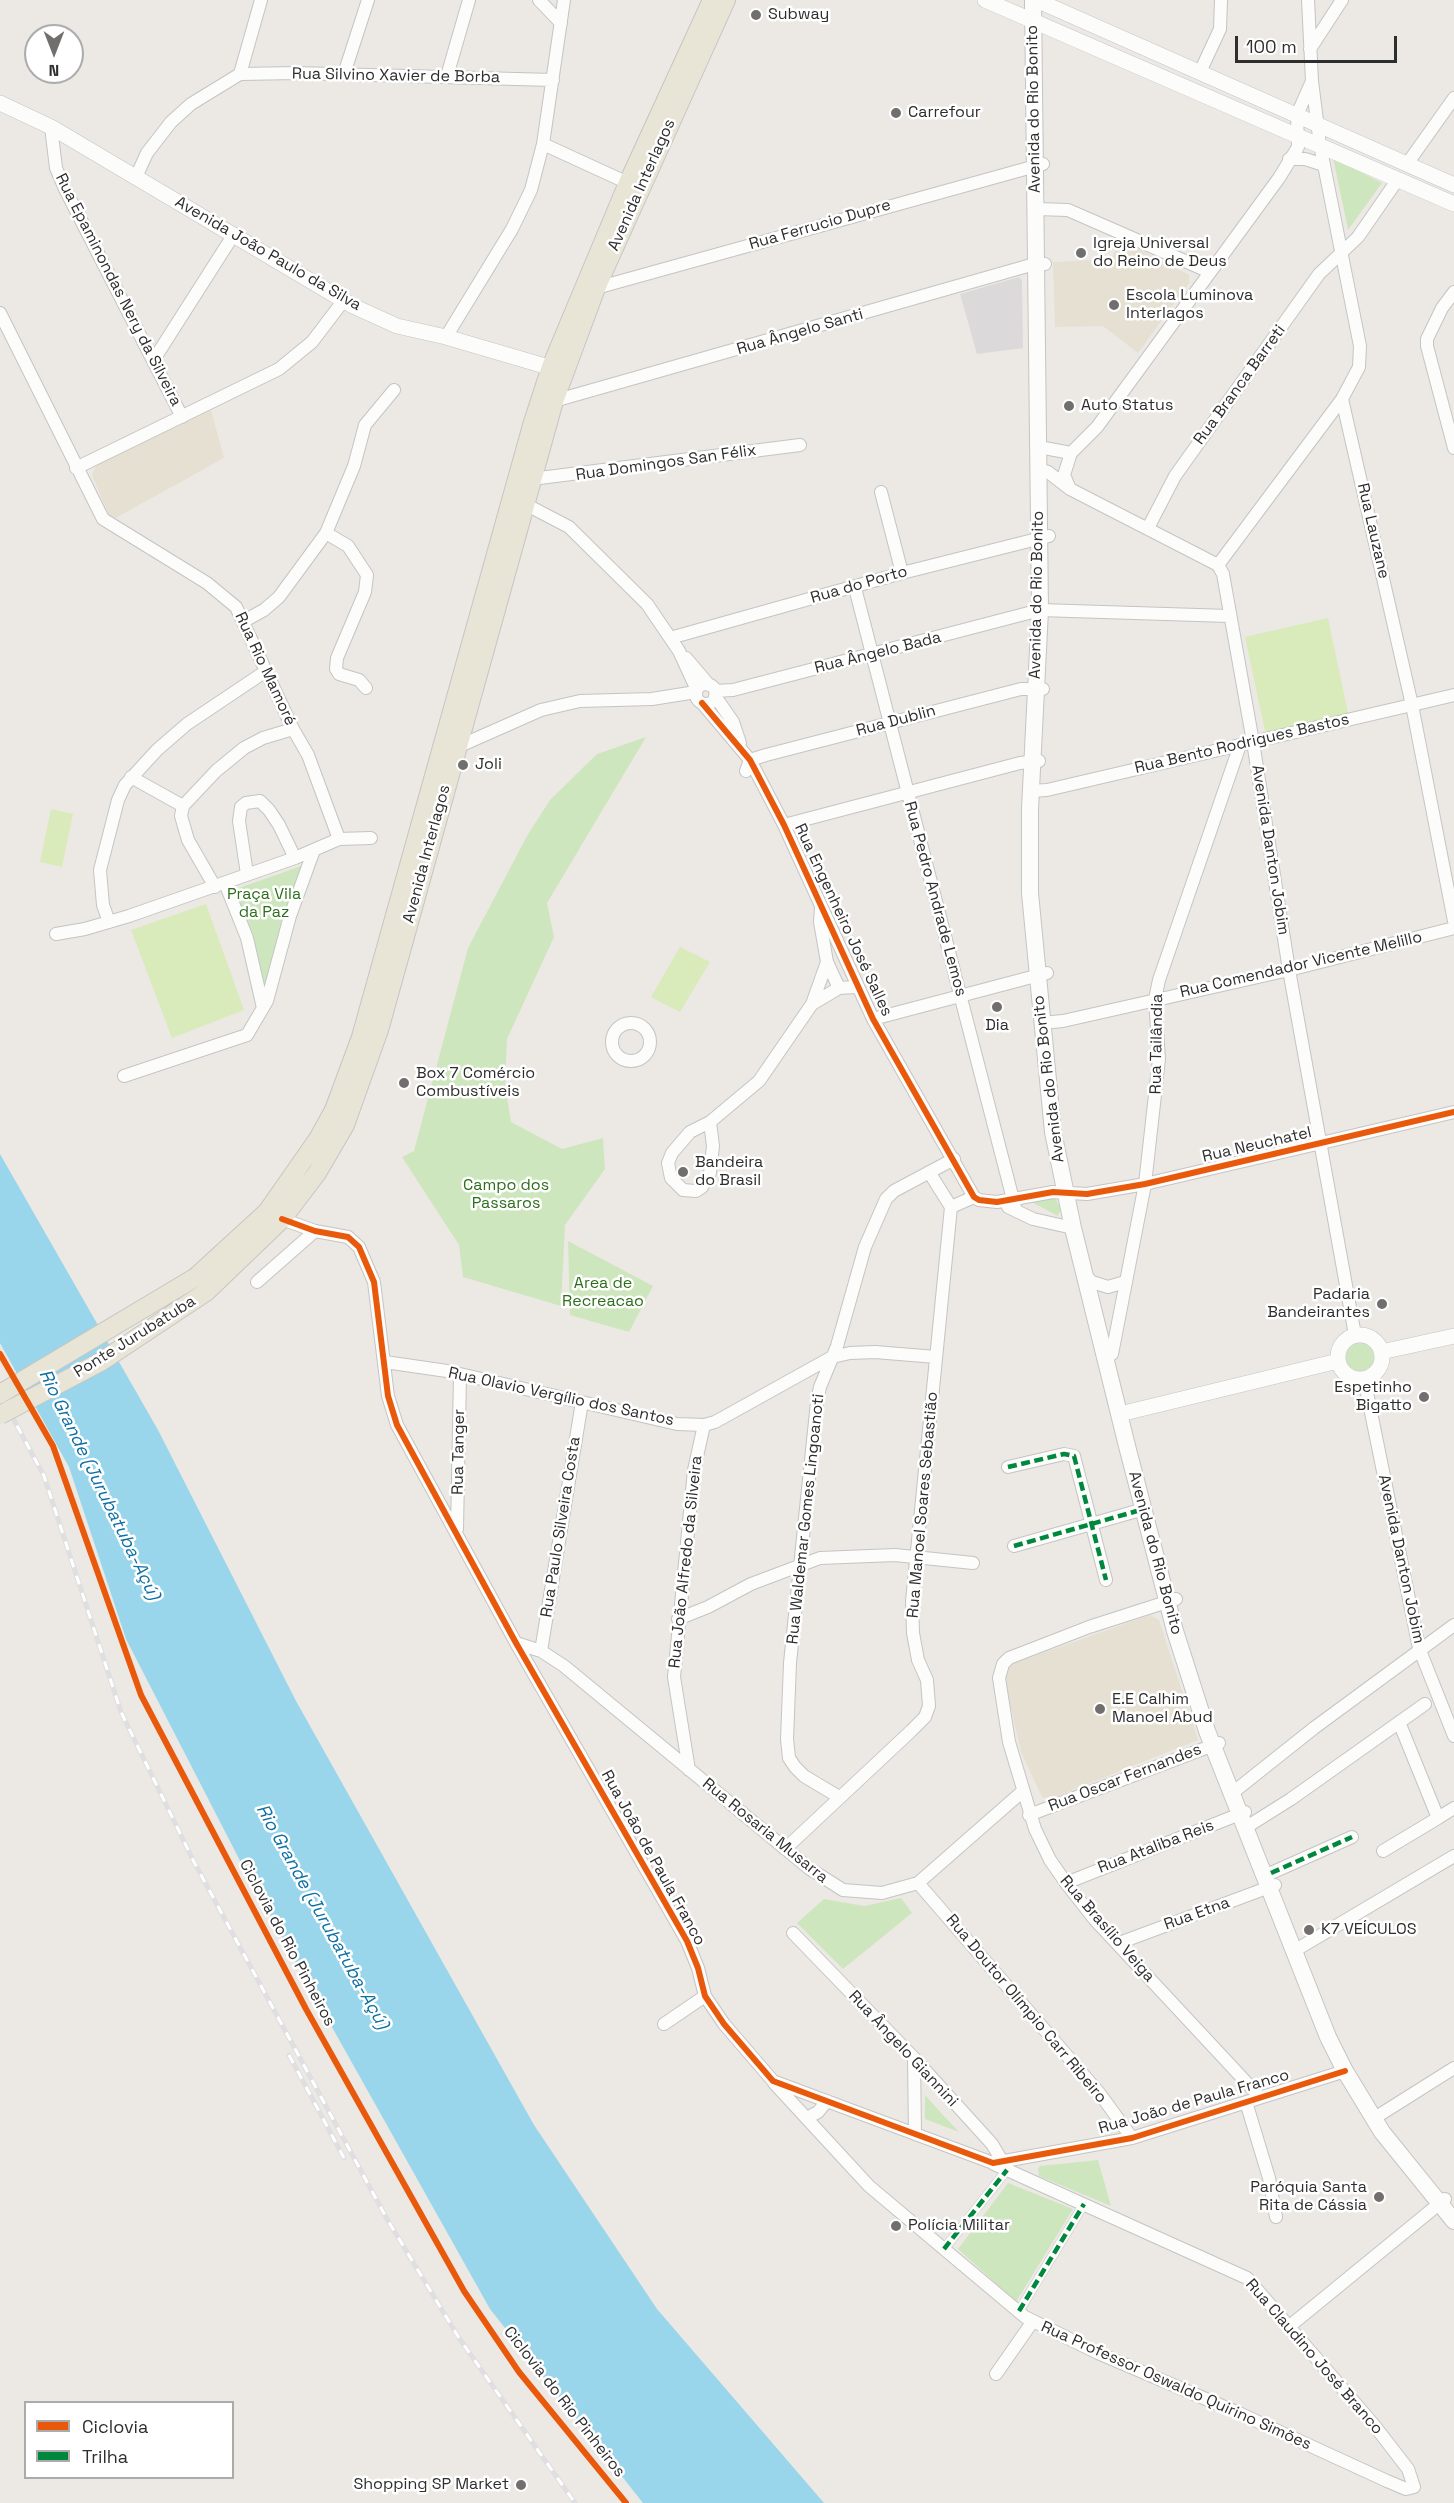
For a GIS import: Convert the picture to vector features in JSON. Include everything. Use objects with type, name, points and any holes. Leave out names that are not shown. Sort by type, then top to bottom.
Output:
[{"type":"main road","name":"Avenida Interlagos","points":[[201,1284],[267,1212],[318,1140],[334,1110],[361,1037],[525,504],[554,401],[562,336],[628,183],[712,0]]},
{"type":"main road","name":"Avenida Interlagos","points":[[201,1284],[282,1219],[317,1173],[345,1125],[385,1009],[448,751],[533,422],[726,0]]},
{"type":"main road","name":"Avenida do Rio Bonito","points":[[1037,0],[1044,610],[1030,892],[1047,1023],[1052,1123],[1172,1600]]},
{"type":"main road","name":"Avenida do Rio Bonito","points":[[1070,1192],[1073,1228],[1091,1280],[1112,1354],[1144,1509],[1216,1744],[1272,1882],[1328,2037],[1345,2071],[1377,2117],[1446,2204],[1454,2221]]},
{"type":"main road","name":"Ponte Jurubatuba","points":[[0,1394],[201,1284]]},
{"type":"main road","name":"Ponte Jurubatuba","points":[[0,1415],[102,1361],[201,1284]]},
{"type":"main road","name":"Avenida do Rio Bonito","points":[[1297,1949],[1335,2036],[1377,2117]]},
{"type":"street","points":[[136,177],[147,153],[171,122],[198,99],[240,74],[261,0]]},
{"type":"street","points":[[344,74],[368,0]]},
{"type":"street","points":[[447,76],[469,0]]},
{"type":"street","points":[[539,0],[561,23]]},
{"type":"street","points":[[446,337],[524,206],[543,144],[564,0]]},
{"type":"street","points":[[985,0],[1454,204]]},
{"type":"street","points":[[1037,0],[1454,185]]},
{"type":"street","points":[[1200,72],[1220,29],[1221,0]]},
{"type":"street","points":[[1043,471],[1070,489],[1218,565],[1342,399],[1359,368],[1360,346],[1343,250],[1320,145],[1312,81],[1308,0]]},
{"type":"street","points":[[1310,49],[1342,0]]},
{"type":"street","name":"Rua Silvino Xavier de Borba","points":[[240,74],[344,74],[553,80]]},
{"type":"street","points":[[1070,489],[1064,475],[1071,453],[1098,427],[1279,178],[1298,147],[1297,115],[1312,81]]},
{"type":"street","points":[[1407,164],[1454,98]]},
{"type":"street","name":"Avenida João Paulo da Silva","points":[[0,103],[51,126],[344,300],[397,326],[446,337],[558,370]]},
{"type":"street","name":"Rua Epaminondas Nery da Silveira","points":[[51,126],[56,168],[64,189],[182,417]]},
{"type":"street","points":[[543,144],[628,183]]},
{"type":"street","points":[[1289,159],[1305,159],[1324,165]]},
{"type":"street","name":"Rua Ferrucio Dupre","points":[[596,288],[1040,164]]},
{"type":"street","name":"Rua Branca Barreti","points":[[1148,528],[1175,476],[1319,273],[1373,218],[1398,179]]},
{"type":"street","points":[[1040,209],[1068,210],[1210,272]]},
{"type":"street","points":[[153,361],[234,234]]},
{"type":"street","name":"Rua Ângelo Santi","points":[[554,401],[1041,264]]},
{"type":"street","points":[[1454,292],[1442,308],[1427,339],[1440,399],[1454,448]]},
{"type":"street","points":[[0,313],[76,468],[279,369],[312,342],[344,300]]},
{"type":"street","points":[[1442,308],[1454,313]]},
{"type":"street","points":[[244,621],[264,610],[279,597],[326,533],[354,466],[365,425],[394,390]]},
{"type":"street","name":"Rua Lauzane","points":[[1342,399],[1412,705],[1454,921]]},
{"type":"street","points":[[1440,399],[1454,401]]},
{"type":"street","name":"Rua Domingos San Félix","points":[[532,479],[800,445]]},
{"type":"street","points":[[1043,447],[1071,453]]},
{"type":"street","name":"Rua Rio Mamoré","points":[[76,468],[107,524],[216,589],[236,607],[293,729],[308,754],[339,839]]},
{"type":"street","points":[[881,492],[902,573]]},
{"type":"street","name":"Rua Engenheiro José Salles","points":[[525,504],[569,527],[647,604],[706,693],[733,722],[748,766],[772,811],[784,825],[856,987],[974,1197]]},
{"type":"street","points":[[326,533],[348,546],[367,575],[367,586],[337,658],[336,669],[339,674],[359,680],[366,688]]},
{"type":"street","name":"Rua do Porto","points":[[670,638],[1044,536]]},
{"type":"street","name":"Avenida Danton Jobim","points":[[1218,565],[1223,574],[1253,742],[1289,970],[1355,1335]]},
{"type":"street","name":"Rua Pedro Andrade Lemos","points":[[855,588],[870,656],[1016,1211]]},
{"type":"street","name":"Rua Ângelo Bada","points":[[448,751],[542,710],[580,701],[652,699],[733,690],[1044,610],[1229,616]]},
{"type":"street","points":[[109,922],[103,905],[100,870],[118,800],[131,777],[188,724],[266,671]]},
{"type":"street","name":"Rua Dublin","points":[[748,766],[888,724],[1021,689],[1040,688]]},
{"type":"street","name":"Rua Bento Rodrigues Bastos","points":[[1034,791],[1454,695]]},
{"type":"street","points":[[263,1008],[247,938],[220,885],[188,840],[181,816],[183,806],[216,771],[244,748],[263,738],[293,729]]},
{"type":"street","name":"Rua Tailândia","points":[[1112,1354],[1145,1184],[1159,1059],[1155,999],[1168,948],[1240,745]]},
{"type":"street","points":[[784,825],[906,792],[1036,761]]},
{"type":"street","points":[[131,777],[183,806]]},
{"type":"street","points":[[247,874],[239,820],[241,807],[246,803],[260,801],[269,810],[295,858]]},
{"type":"street","points":[[56,934],[109,922],[220,885],[295,858],[339,839],[371,838]]},
{"type":"street","points":[[124,1076],[247,1035],[263,1008],[290,916],[314,850]]},
{"type":"street","points":[[822,907],[820,922],[827,963],[839,988]]},
{"type":"street","name":"Rua Comendador Vicente Melillo","points":[[1047,1023],[1289,970],[1454,928]]},
{"type":"street","points":[[710,1122],[712,1146],[710,1173],[702,1187],[696,1191],[683,1190],[670,1178],[668,1163],[672,1154],[690,1132],[710,1122],[759,1082],[812,1004],[827,963]]},
{"type":"street","points":[[812,1004],[839,988],[850,973]]},
{"type":"street","points":[[873,1019],[1042,974]]},
{"type":"street","points":[[839,988],[856,987]]},
{"type":"street","name":"Rua Neuchatel","points":[[997,1202],[1070,1192],[1087,1194],[1145,1184],[1454,1112]]},
{"type":"street","name":"Rua Waldemar Gomes Lingoanoti","points":[[839,1797],[804,1776],[789,1758],[787,1708],[817,1402],[862,1256],[886,1200],[894,1191],[954,1159]]},
{"type":"street","points":[[929,1172],[951,1207],[974,1197],[986,1202],[997,1202],[1052,1225],[1073,1228]]},
{"type":"street","name":"Rua Manoel Soares Sebastião","points":[[785,1849],[911,1731],[925,1717],[929,1706],[927,1680],[918,1660],[913,1633],[912,1601],[951,1207]]},
{"type":"street","name":"Rua João de Paula Franco","points":[[282,1219],[315,1231],[348,1237],[359,1247],[374,1282],[392,1413],[516,1643],[687,1941],[698,1968],[705,1996],[724,2025],[773,2081],[1001,2165],[1025,2158],[1132,2138],[1345,2071]]},
{"type":"street","points":[[257,1282],[315,1231]]},
{"type":"street","points":[[1091,1280],[1108,1287],[1125,1282]]},
{"type":"street","points":[[1355,1335],[1369,1337],[1381,1352],[1376,1371],[1364,1378],[1351,1376],[1338,1361],[1340,1348],[1355,1335]]},
{"type":"street","points":[[1381,1352],[1454,1336]]},
{"type":"street","name":"Rua Olavio Vergílio dos Santos","points":[[385,1362],[460,1374],[677,1424],[704,1425],[724,1417],[832,1357],[850,1353],[875,1352],[936,1358]]},
{"type":"street","points":[[1124,1413],[1338,1361]]},
{"type":"street","name":"Rua Tanger","points":[[457,1530],[460,1374]]},
{"type":"street","name":"Avenida Danton Jobim","points":[[1364,1378],[1419,1648],[1454,1736]]},
{"type":"street","name":"Rua Paulo Silveira Costa","points":[[541,1651],[582,1402]]},
{"type":"street","name":"Rua João Alfredo da Silveira","points":[[689,1770],[674,1677],[694,1470],[704,1425]]},
{"type":"street","points":[[1008,1467],[1064,1454],[1074,1456],[1106,1580]]},
{"type":"street","points":[[1014,1546],[1144,1509]]},
{"type":"street","points":[[678,1619],[800,1564],[842,1556],[917,1557],[973,1563]]},
{"type":"street","name":"Rua Brasílio Veiga","points":[[1172,1600],[1089,1627],[1009,1658],[1003,1664],[999,1678],[1010,1742],[1029,1815],[1050,1860],[1066,1883],[1095,1920],[1119,1943],[1260,2097]]},
{"type":"street","points":[[1235,1792],[1314,1728],[1419,1648],[1454,1625]]},
{"type":"street","name":"Rua Rosaria Musarra","points":[[516,1643],[541,1651],[564,1666],[785,1849],[834,1887],[843,1890],[882,1893],[918,1883],[1023,1791]]},
{"type":"street","name":"Rua Ataliba Reis","points":[[1066,1883],[1246,1820],[1425,1704]]},
{"type":"street","points":[[1400,1722],[1438,1818]]},
{"type":"street","name":"Rua Oscar Fernandes","points":[[1029,1815],[1216,1744]]},
{"type":"street","points":[[1383,1851],[1454,1808]]},
{"type":"street","name":"Rua Etna","points":[[1119,1943],[1272,1882],[1352,1836]]},
{"type":"street","points":[[1297,1949],[1454,1856]]},
{"type":"street","name":"Rua Doutor Olímpio Carr Ribeiro","points":[[918,1883],[1100,2094],[1132,2138]]},
{"type":"street","name":"Rua Ângelo Giannini","points":[[793,1933],[914,2058],[992,2144],[1001,2165]]},
{"type":"street","points":[[664,2024],[705,1996]]},
{"type":"street","points":[[914,2058],[915,2134]]},
{"type":"street","points":[[1377,2117],[1454,2068]]},
{"type":"street","name":"Rua Professor Oswaldo Quirino Simões","points":[[773,2081],[869,2186],[1019,2312],[1033,2321],[1098,2353],[1230,2409],[1387,2481],[1406,2489],[1414,2487]]},
{"type":"street","points":[[807,2118],[818,2112],[827,2101]]},
{"type":"street","points":[[1246,2102],[1267,2169],[1276,2217]]},
{"type":"street","points":[[1025,2158],[1027,2179]]},
{"type":"street","points":[[944,2249],[1001,2165]]},
{"type":"street","name":"Rua Claudino José Branco","points":[[1001,2165],[1027,2179],[1239,2272],[1255,2284],[1408,2469],[1414,2487]]},
{"type":"street","points":[[1019,2312],[1084,2204]]},
{"type":"street","points":[[1291,2325],[1446,2204]]},
{"type":"street","points":[[996,2374],[1033,2321]]},
{"type":"shaded area","name":"Escola Luminova Interlagos","points":[[1121,240],[1189,275],[1189,283],[1138,353],[1103,326],[1055,327],[1053,262],[1111,259]]},
{"type":"shaded area","points":[[1019,277],[1022,281],[1023,348],[977,354],[960,294]]},
{"type":"shaded area","points":[[211,410],[224,458],[114,519],[110,518],[92,475],[96,465]]},
{"type":"shaded area","name":"E.E Calhim Manoel Abud","points":[[1150,1615],[1159,1620],[1198,1740],[1050,1799],[1042,1797],[1021,1752],[1005,1682],[1005,1675],[1011,1664]]},
{"type":"green space","points":[[1333,158],[1382,183],[1348,230],[1348,229]]},
{"type":"green space","points":[[1328,618],[1349,718],[1272,736],[1265,731],[1245,637]]},
{"type":"green space","name":"Campo dos Passaros","points":[[646,737],[547,903],[554,937],[507,1039],[505,1084],[511,1122],[562,1149],[603,1138],[605,1169],[565,1225],[561,1306],[463,1277],[459,1245],[402,1157],[414,1151],[468,948],[527,836],[550,800],[597,754]]},
{"type":"green space","points":[[51,809],[73,814],[62,867],[40,862]]},
{"type":"green space","name":"Praça Vila da Paz","points":[[304,865],[264,988],[234,896],[236,889]]},
{"type":"green space","points":[[206,904],[244,1010],[172,1038],[131,930]]},
{"type":"green space","points":[[680,947],[710,962],[680,1012],[651,997]]},
{"type":"green space","points":[[1054,1196],[1061,1209],[1058,1216],[1024,1198]]},
{"type":"green space","name":"Area de Recreacao","points":[[568,1241],[653,1286],[629,1332],[570,1315]]},
{"type":"green space","points":[[1360,1341],[1371,1346],[1376,1357],[1371,1368],[1360,1373],[1349,1368],[1344,1357],[1349,1346]]},
{"type":"green space","points":[[901,1898],[912,1913],[843,1969],[797,1923],[824,1899],[864,1906]]},
{"type":"green space","points":[[925,2095],[942,2114],[959,2132],[925,2119]]},
{"type":"green space","points":[[1098,2160],[1111,2206],[1039,2176],[1040,2166]]},
{"type":"green space","points":[[1008,2183],[1073,2209],[1016,2302],[958,2249]]},
{"type":"water","name":"Rio Grande (Jurubatuba-Açú)","points":[[0,1154],[158,1430],[296,1701],[534,2125],[657,2309],[824,2503],[643,2503],[490,2309],[254,1888],[126,1639],[69,1467],[0,1343]]},
{"type":"railway","points":[[0,1394],[44,1476],[121,1712],[194,1862],[387,2219],[459,2338],[575,2503]]},
{"type":"railway","points":[[289,2055],[344,2158]]},
{"type":"marked path","points":[[1008,1467],[1064,1454],[1074,1456],[1106,1580]]},
{"type":"marked path","points":[[1014,1546],[1144,1509]]},
{"type":"marked path","points":[[1271,1873],[1352,1837]]},
{"type":"marked path","points":[[944,2249],[1007,2170]]},
{"type":"marked path","points":[[1019,2311],[1084,2204]]},
{"type":"cycle path","points":[[702,703],[750,760],[784,825],[873,1019],[974,1197],[979,1200],[997,1202],[1053,1192],[1087,1194],[1145,1184],[1454,1112]]},
{"type":"cycle path","points":[[282,1219],[315,1231],[348,1237],[359,1247],[374,1282],[388,1396],[397,1425],[516,1643],[687,1941],[698,1968],[705,1996],[724,2024],[773,2081],[993,2163],[1132,2138],[1345,2071]]},
{"type":"cycle path","name":"Ciclovia do Rio Pinheiros","points":[[0,1354],[53,1446],[141,1695],[306,2009],[464,2291],[519,2372],[626,2503]]},
{"type":"place","name":"Subway","points":[[756,15]]},
{"type":"place","name":"Carrefour","points":[[896,113]]},
{"type":"place","name":"Igreja Universal do Reino de Deus","points":[[1081,253]]},
{"type":"place","name":"Escola Luminova Interlagos","points":[[1114,305]]},
{"type":"place","name":"Auto Status","points":[[1069,406]]},
{"type":"place","name":"Joli","points":[[463,765]]},
{"type":"place","name":"Dia","points":[[997,1007]]},
{"type":"place","name":"Box 7 Comércio Combustíveis","points":[[404,1083]]},
{"type":"place","name":"Bandeira do Brasil","points":[[683,1172]]},
{"type":"place","name":"Padaria Bandeirantes","points":[[1382,1304]]},
{"type":"place","name":"Espetinho Bigatto","points":[[1424,1397]]},
{"type":"place","name":"E.E Calhim Manoel Abud","points":[[1100,1709]]},
{"type":"place","name":"K7 VEÍCULOS","points":[[1309,1930]]},
{"type":"place","name":"Paróquia Santa Rita de Cássia","points":[[1379,2197]]},
{"type":"place","name":"Polícia Militar","points":[[896,2226]]},
{"type":"place","name":"Shopping SP Market","points":[[521,2485]]}]
